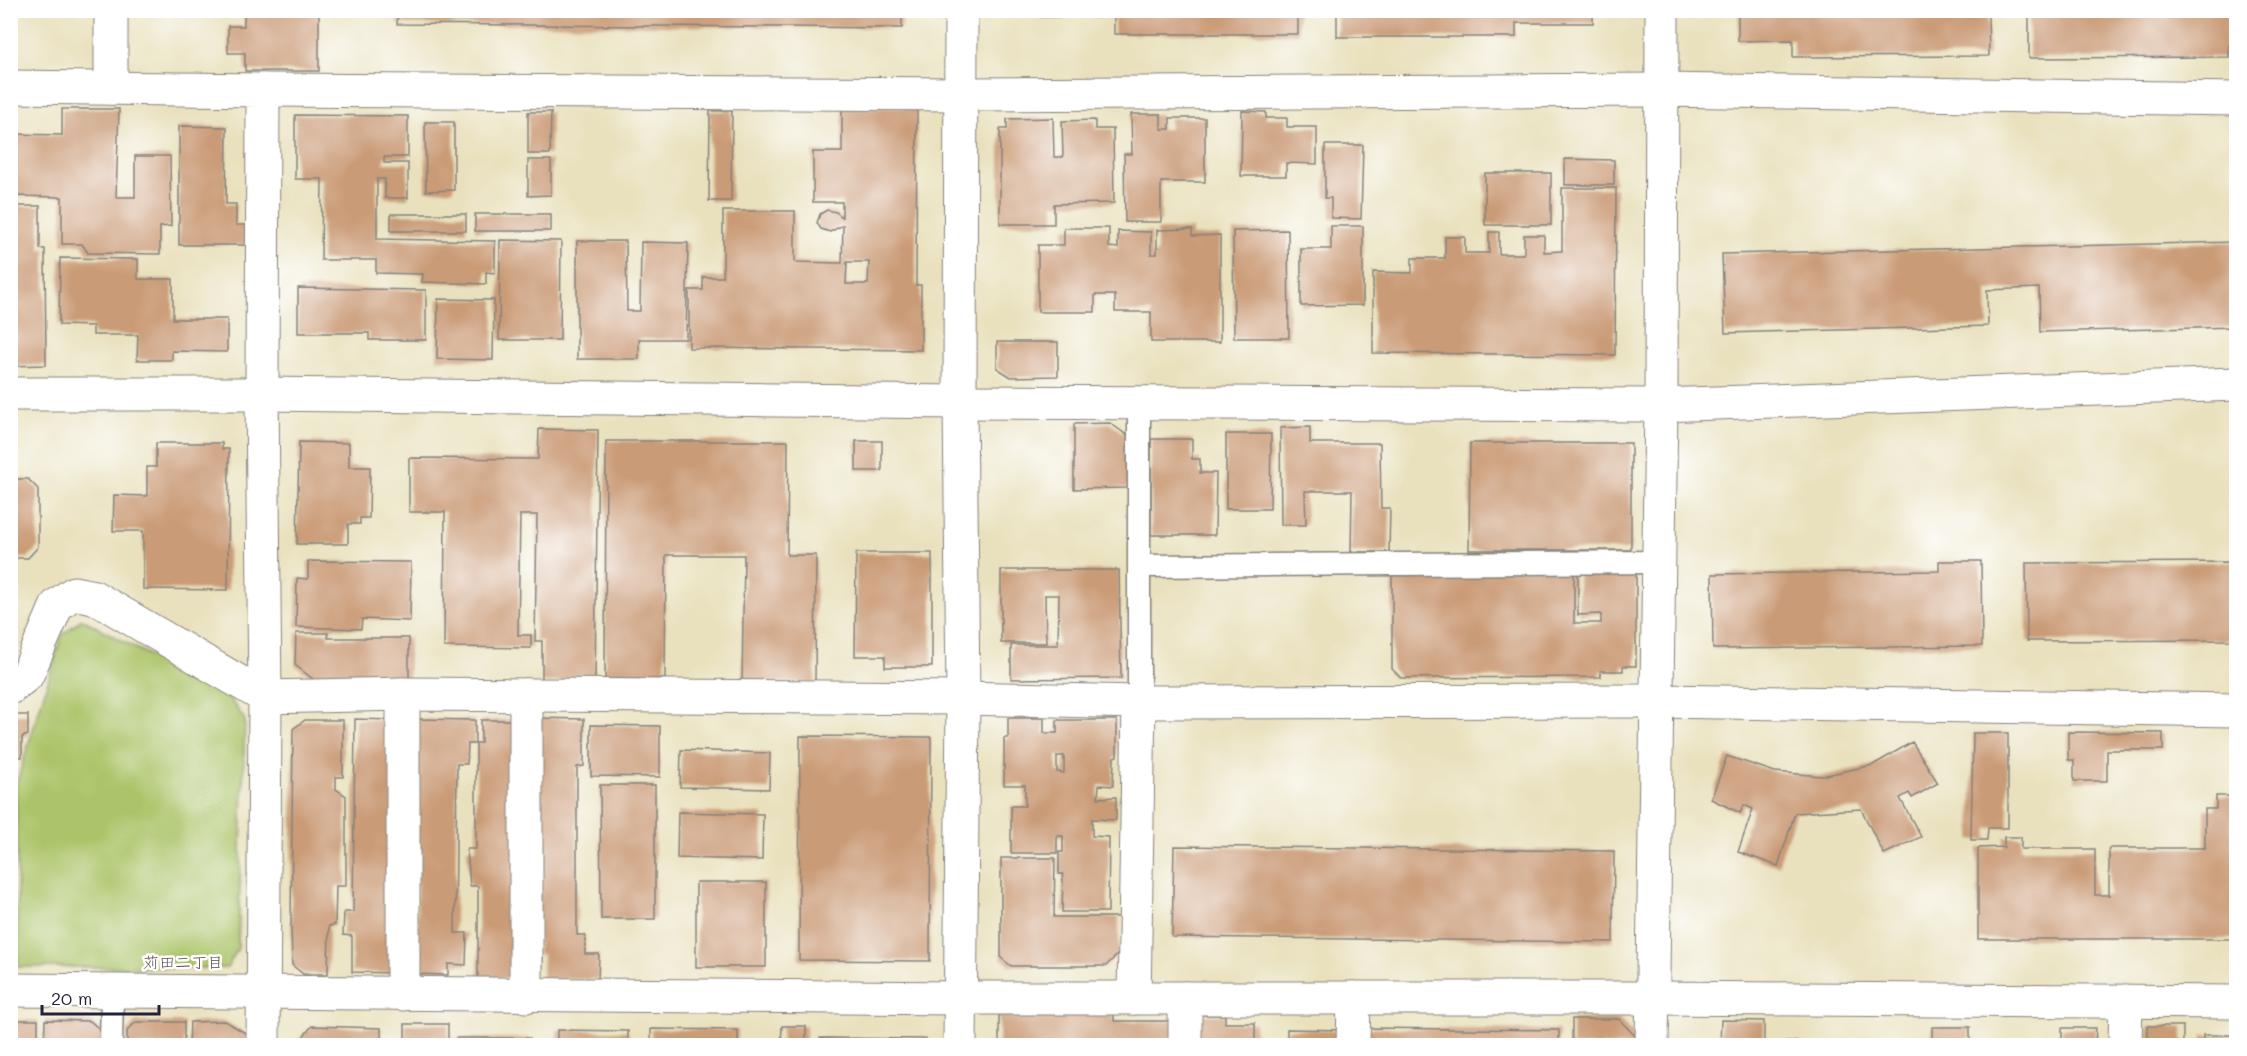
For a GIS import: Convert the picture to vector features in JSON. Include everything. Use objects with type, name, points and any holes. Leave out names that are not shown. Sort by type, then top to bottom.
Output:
[{"type":"street","points":[[111,10],[111,88]]},
{"type":"street","points":[[960,1046],[963,698],[960,402],[961,10]]},
{"type":"street","points":[[1652,1046],[1662,405],[1662,10]]},
{"type":"street","points":[[10,87],[961,94],[1662,90],[2236,99]]},
{"type":"street","points":[[263,90],[262,394],[265,697],[263,1046]]},
{"type":"street","points":[[10,394],[1662,405],[2236,384]]},
{"type":"street","points":[[10,688],[27,675],[57,605],[74,592],[94,597],[265,697],[403,694],[963,698],[1139,702],[1658,701],[2236,710]]},
{"type":"street","points":[[403,694],[403,994]]},
{"type":"street","points":[[526,695],[526,996]]},
{"type":"street","points":[[1134,998],[1139,702]]},
{"type":"street","points":[[10,990],[526,996],[1652,998],[2236,1002]]},
{"type":"street","points":[[1185,998],[1185,1046]]},
{"type":"street","points":[[1353,1046],[1354,998]]},
{"type":"street","points":[[2125,1046],[2126,1001]]},
{"type":"lane","points":[[1139,403],[1139,702]]},
{"type":"lane","points":[[1140,566],[1659,562]]},
{"type":"lane","points":[[111,1046],[112,991]]},
{"type":"green space","points":[[82,619],[230,699],[245,720],[238,948],[227,968],[18,967],[16,785],[62,635]]},
{"type":"building","points":[[244,10],[319,10],[319,71],[245,71],[245,53],[228,53],[228,26],[244,26]]},
{"type":"building","points":[[398,10],[902,10],[902,28],[397,24]]},
{"type":"building","points":[[1040,10],[1298,10],[1298,34],[1114,34],[1114,17],[1040,17]]},
{"type":"building","points":[[1337,10],[1593,10],[1593,23],[1516,23],[1516,37],[1337,37]]},
{"type":"building","points":[[1738,10],[2236,10],[2236,45],[2229,45],[2229,57],[2029,58],[2029,13],[1988,13],[1989,56],[1793,57],[1793,40],[1738,41]]},
{"type":"building","points":[[842,107],[917,108],[916,285],[921,285],[921,350],[689,348],[689,290],[703,290],[703,277],[723,277],[723,211],[795,211],[795,262],[842,263],[843,225],[830,232],[821,229],[817,223],[820,214],[827,210],[836,212],[842,217],[842,202],[813,202],[813,152],[842,152]],"holes":[[[847,262],[869,262],[868,284],[846,284]]]},
{"type":"building","points":[[62,109],[119,109],[116,197],[135,197],[135,156],[170,156],[171,226],[160,227],[160,254],[88,253],[82,244],[62,244],[62,197],[10,196],[10,134],[62,135]]},
{"type":"building","points":[[710,111],[732,111],[731,201],[709,201]]},
{"type":"building","points":[[1242,111],[1266,112],[1266,118],[1287,118],[1287,127],[1317,127],[1317,164],[1286,163],[1286,176],[1241,176]]},
{"type":"building","points":[[528,112],[551,112],[550,154],[528,154]]},
{"type":"building","points":[[1131,114],[1161,114],[1161,129],[1170,129],[1170,118],[1205,118],[1205,182],[1161,182],[1161,222],[1125,222],[1124,154],[1132,154]]},
{"type":"building","points":[[295,115],[408,116],[408,157],[384,157],[384,163],[408,163],[408,198],[385,198],[385,179],[377,179],[377,239],[495,241],[495,273],[486,272],[486,284],[422,282],[423,274],[376,273],[376,260],[321,260],[322,179],[295,179]]},
{"type":"building","points":[[1053,118],[1054,157],[1063,157],[1062,121],[1095,120],[1095,129],[1113,129],[1114,203],[1054,204],[1054,224],[1000,224],[1000,129],[1007,129],[1007,119]]},
{"type":"building","points":[[425,122],[454,122],[454,190],[426,191]]},
{"type":"building","points":[[179,126],[227,127],[226,204],[236,204],[236,225],[246,225],[246,245],[179,245]]},
{"type":"building","points":[[1325,145],[1363,145],[1361,219],[1331,218],[1331,198],[1325,198]]},
{"type":"building","points":[[1565,159],[1614,160],[1614,185],[1565,185]]},
{"type":"building","points":[[528,160],[551,160],[551,195],[528,196]]},
{"type":"building","points":[[1485,173],[1551,173],[1551,225],[1485,225]]},
{"type":"building","points":[[1562,188],[1616,188],[1615,355],[1373,353],[1373,272],[1412,273],[1412,258],[1445,258],[1445,237],[1465,237],[1465,253],[1489,253],[1489,232],[1499,232],[1499,254],[1524,254],[1524,235],[1544,235],[1544,252],[1562,251]]},
{"type":"building","points":[[10,206],[40,206],[40,249],[45,249],[46,365],[10,366]]},
{"type":"building","points":[[391,214],[466,214],[466,231],[391,231]]},
{"type":"building","points":[[475,214],[551,214],[551,231],[475,231]]},
{"type":"building","points":[[1331,226],[1363,226],[1363,305],[1301,306],[1301,249],[1331,249]]},
{"type":"building","points":[[1064,228],[1109,228],[1109,247],[1118,248],[1118,231],[1151,232],[1151,254],[1157,254],[1157,230],[1192,229],[1192,236],[1220,235],[1220,342],[1151,342],[1151,312],[1115,312],[1115,295],[1095,295],[1095,312],[1038,312],[1038,245],[1064,245]]},
{"type":"building","points":[[1288,230],[1289,338],[1234,338],[1233,231]]},
{"type":"building","points":[[500,240],[561,241],[560,340],[499,340]]},
{"type":"building","points":[[577,241],[626,241],[627,311],[640,311],[641,242],[688,243],[686,339],[639,339],[639,359],[577,359]]},
{"type":"building","points":[[2236,242],[2236,327],[2040,332],[2039,288],[1987,290],[1988,326],[1725,333],[1722,254]]},
{"type":"building","points":[[60,258],[138,259],[138,279],[173,279],[173,319],[227,319],[227,352],[172,351],[172,360],[137,360],[138,335],[93,335],[93,326],[59,325]]},
{"type":"building","points":[[298,288],[426,290],[426,340],[369,340],[369,333],[298,333]]},
{"type":"building","points":[[438,299],[494,300],[493,360],[437,359]]},
{"type":"building","points":[[997,342],[1058,342],[1058,376],[1011,377],[997,368]]},
{"type":"building","points":[[1110,423],[1128,436],[1128,488],[1074,489],[1074,424]]},
{"type":"building","points":[[1310,427],[1310,443],[1380,443],[1381,508],[1390,508],[1389,552],[1351,552],[1352,491],[1305,491],[1306,525],[1281,525],[1280,428]]},
{"type":"building","points":[[539,429],[598,430],[595,682],[542,682],[542,641],[535,641],[537,515],[520,515],[518,635],[531,635],[531,648],[444,647],[445,512],[409,512],[409,458],[538,459]]},
{"type":"building","points":[[1226,434],[1271,434],[1270,509],[1226,509]]},
{"type":"building","points":[[1151,439],[1192,439],[1192,459],[1200,459],[1200,473],[1216,473],[1215,535],[1151,535]]},
{"type":"building","points":[[606,441],[788,441],[787,555],[816,555],[815,683],[742,682],[744,555],[666,555],[665,679],[605,679]]},
{"type":"building","points":[[856,441],[882,441],[882,471],[856,471]]},
{"type":"building","points":[[299,442],[349,443],[349,467],[370,467],[369,518],[360,518],[360,524],[348,524],[348,544],[297,544]]},
{"type":"building","points":[[156,443],[222,443],[222,449],[229,449],[228,590],[143,589],[143,531],[113,531],[114,495],[147,496],[147,467],[156,467]]},
{"type":"building","points":[[1470,443],[1631,443],[1631,550],[1469,550]]},
{"type":"building","points":[[10,479],[28,479],[38,489],[38,547],[28,558],[10,558]]},
{"type":"building","points":[[856,553],[932,553],[932,667],[885,667],[885,656],[855,656]]},
{"type":"building","points":[[308,561],[411,562],[410,621],[362,619],[361,629],[296,627],[297,578],[308,579]]},
{"type":"building","points":[[1939,561],[1981,561],[1982,646],[1713,649],[1712,574],[1939,571]]},
{"type":"building","points":[[2236,562],[2236,640],[2027,641],[2026,563]]},
{"type":"building","points":[[1392,567],[1574,569],[1574,623],[1601,623],[1601,614],[1578,615],[1578,570],[1636,570],[1636,666],[1623,666],[1623,671],[1600,671],[1601,677],[1401,678],[1392,669]]},
{"type":"building","points":[[1001,570],[1119,570],[1121,678],[1011,679],[1011,645],[1058,645],[1059,595],[1045,595],[1046,643],[1001,643]]},
{"type":"building","points":[[296,633],[328,633],[328,638],[409,638],[409,683],[317,682],[295,665]]},
{"type":"building","points":[[10,715],[28,715],[28,735],[22,737],[22,757],[14,757],[14,784],[10,784]]},
{"type":"building","points":[[535,718],[584,719],[584,766],[577,767],[577,935],[585,935],[585,954],[599,954],[598,979],[542,979],[543,954],[538,955]]},
{"type":"building","points":[[1008,718],[1044,718],[1044,733],[1057,733],[1057,720],[1117,720],[1117,756],[1114,757],[1113,786],[1099,785],[1098,798],[1116,797],[1116,820],[1092,819],[1092,836],[1109,837],[1108,912],[1062,912],[1063,874],[1059,874],[1059,852],[1063,852],[1063,836],[1057,836],[1057,853],[1011,853],[1011,806],[1025,806],[1025,785],[1004,785],[1004,738],[1008,738]],"holes":[[[1057,756],[1064,756],[1064,773],[1057,772]]]},
{"type":"building","points":[[355,719],[394,720],[393,973],[352,972],[352,936],[343,935],[344,912],[353,912]]},
{"type":"building","points":[[417,719],[475,720],[475,744],[468,744],[467,764],[457,764],[455,933],[467,933],[466,965],[448,964],[448,975],[417,974]]},
{"type":"building","points":[[305,720],[343,720],[343,777],[336,777],[336,789],[346,796],[346,886],[336,886],[335,925],[329,926],[328,974],[303,974],[292,965],[293,729]]},
{"type":"building","points":[[481,720],[517,720],[517,978],[478,978],[478,886],[470,886],[467,849],[476,849],[476,743],[481,743]]},
{"type":"building","points":[[591,725],[660,726],[660,777],[591,776]]},
{"type":"building","points":[[2068,732],[2163,733],[2163,750],[2107,750],[2107,781],[2074,781],[2074,760],[2068,760]]},
{"type":"building","points":[[1973,733],[2008,733],[2008,828],[1988,828],[1987,840],[1971,840]]},
{"type":"building","points":[[800,736],[931,737],[930,961],[799,960]]},
{"type":"building","points":[[1912,742],[1938,783],[1912,798],[1909,793],[1900,798],[1921,837],[1884,854],[1861,809],[1795,813],[1778,866],[1738,852],[1753,809],[1744,805],[1740,813],[1711,799],[1727,756],[1775,772],[1822,776],[1873,765]]},
{"type":"building","points":[[681,750],[770,753],[769,789],[680,787]]},
{"type":"building","points":[[600,785],[655,785],[655,919],[601,919]]},
{"type":"building","points":[[2216,796],[2236,796],[2236,819],[2232,819],[2232,847],[2236,847],[2236,939],[1978,939],[1978,848],[2004,847],[2004,837],[2021,837],[2021,849],[2095,849],[2095,895],[2109,895],[2109,848],[2205,848],[2205,809],[2216,809]]},
{"type":"building","points":[[678,812],[763,814],[762,860],[677,858]]},
{"type":"building","points":[[1174,846],[1614,851],[1613,942],[1172,937]]},
{"type":"building","points":[[1001,858],[1055,858],[1054,917],[1119,917],[1119,953],[1106,966],[1011,966],[1001,958]]},
{"type":"building","points":[[696,882],[766,882],[766,967],[696,967]]},
{"type":"building","points":[[999,1012],[1114,1012],[1114,1021],[1175,1021],[1175,1046],[999,1046]]},
{"type":"building","points":[[1194,1015],[1225,1015],[1225,1023],[1255,1023],[1255,1046],[1194,1046]]},
{"type":"building","points":[[1572,1019],[1619,1019],[1636,1037],[1636,1046],[1572,1046]]},
{"type":"building","points":[[10,1020],[38,1020],[38,1046],[10,1046]]},
{"type":"building","points":[[45,1020],[90,1021],[103,1032],[103,1046],[44,1046]]},
{"type":"building","points":[[1721,1020],[1764,1021],[1764,1046],[1720,1046]]},
{"type":"building","points":[[225,1021],[247,1034],[247,1046],[189,1046],[190,1022]]},
{"type":"building","points":[[136,1022],[184,1022],[184,1046],[127,1046],[127,1031]]},
{"type":"building","points":[[405,1024],[448,1024],[448,1046],[405,1046]]},
{"type":"building","points":[[312,1026],[381,1028],[381,1046],[295,1046]]},
{"type":"building","points":[[782,1026],[806,1026],[806,1046],[781,1046]]},
{"type":"building","points":[[2148,1026],[2183,1026],[2183,1046],[2148,1046]]},
{"type":"building","points":[[1932,1027],[1970,1027],[1970,1046],[1932,1046]]},
{"type":"building","points":[[1363,1028],[1559,1030],[1559,1046],[1362,1046]]},
{"type":"building","points":[[2062,1028],[2096,1028],[2095,1046],[2062,1046]]},
{"type":"building","points":[[651,1029],[738,1030],[738,1046],[651,1046]]},
{"type":"building","points":[[1287,1029],[1342,1030],[1342,1046],[1287,1046]]},
{"type":"building","points":[[557,1030],[628,1031],[628,1046],[557,1046]]},
{"type":"building","points":[[2203,1035],[2236,1035],[2236,1046],[2203,1046]]},
{"type":"building","points":[[456,1038],[530,1038],[530,1046],[456,1046]]},
{"type":"building","points":[[820,1038],[926,1039],[932,1046],[820,1046]]},
{"type":"building","points":[[1767,1042],[1801,1042],[1801,1046],[1766,1046]]},
{"type":"district","name":"苅田二丁目","points":[[183,962]]}]
